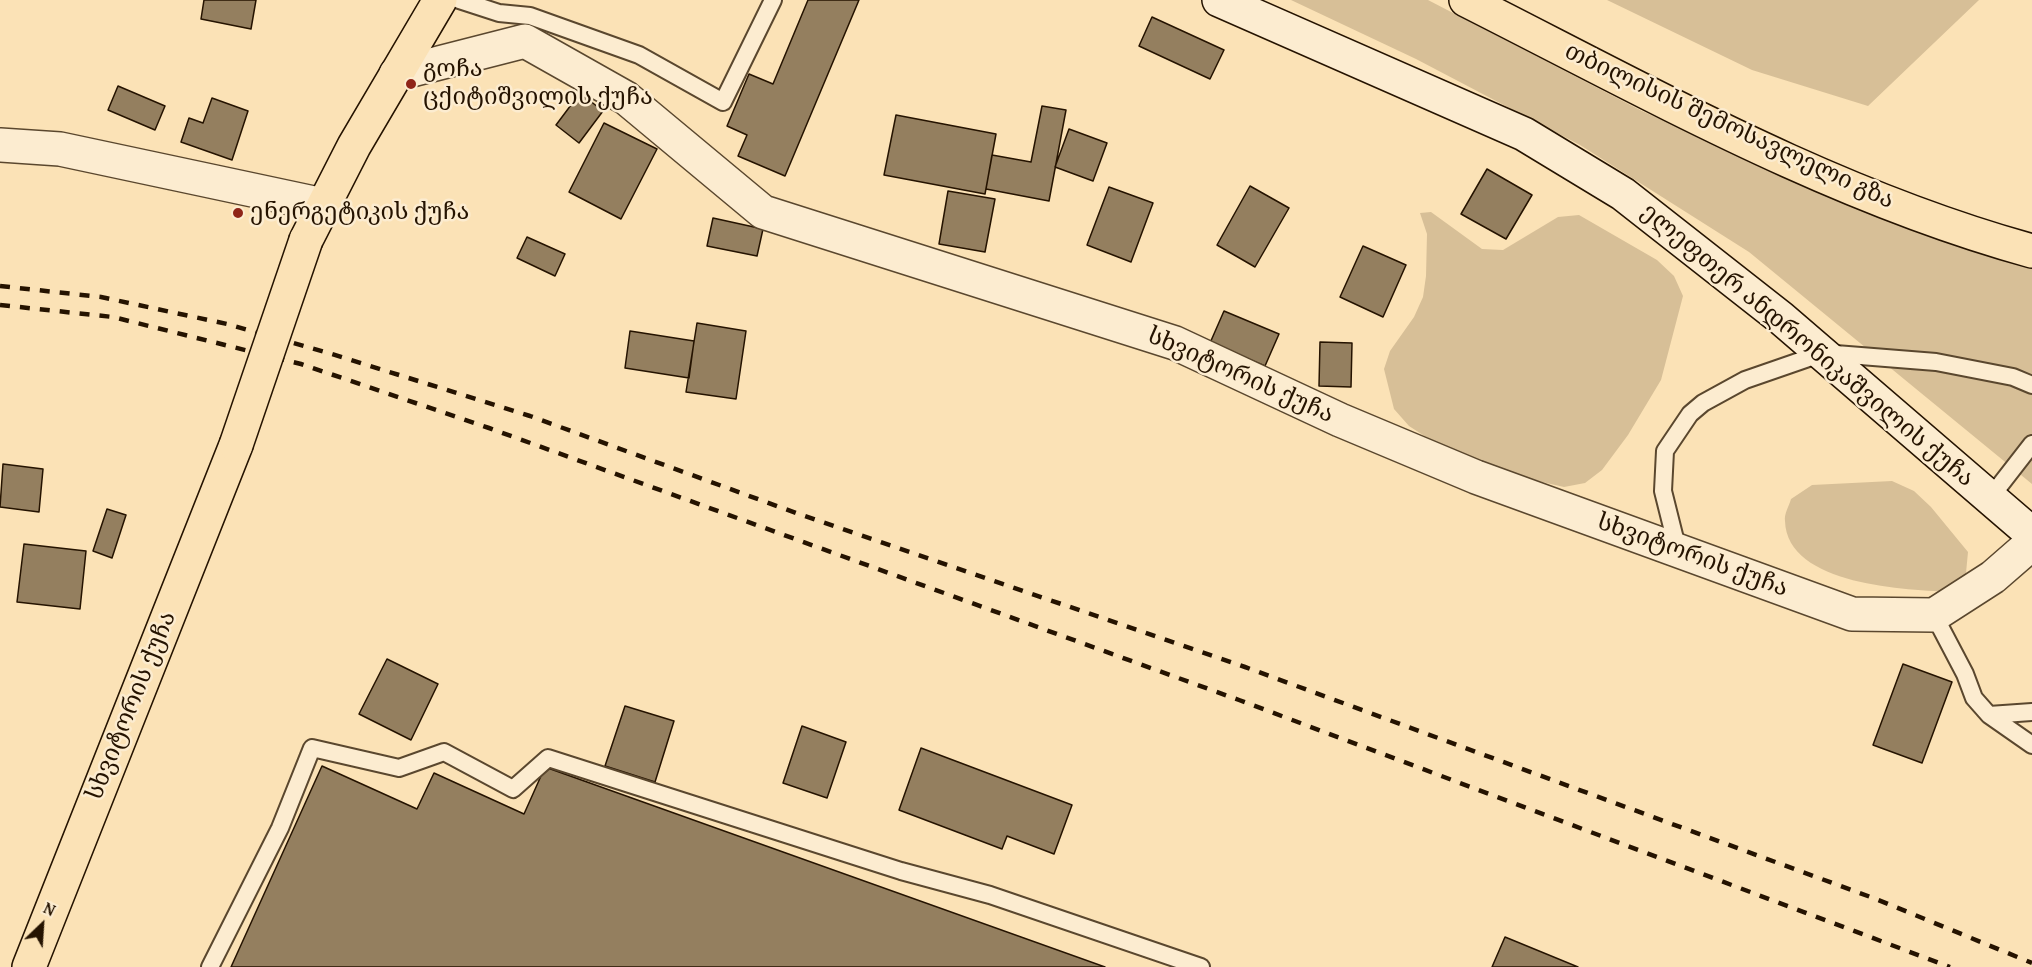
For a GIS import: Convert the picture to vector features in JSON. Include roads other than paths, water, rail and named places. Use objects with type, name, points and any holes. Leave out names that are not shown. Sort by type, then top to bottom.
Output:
[{"type":"main road","points":[[323,205],[354,146],[440,0]]},
{"type":"main road","name":"თბილისის შემოსავლელი გზა","points":[[1466,0],[1688,113],[1876,200],[1938,223],[2032,251]]},
{"type":"main road","name":"სხვიტორის ქუჩა","points":[[29,967],[236,445],[306,240],[323,205]]},
{"type":"street","name":"ელეფთერ ანდრონიკაშვილის ქუჩა","points":[[1219,0],[1524,134],[1623,194],[1781,318],[2032,534]]},
{"type":"street","name":"სხვიტორის ქუჩა","points":[[396,74],[525,41],[626,98],[763,212],[1175,343],[1340,420],[1476,477],[1852,614],[1934,615]]},
{"type":"street","points":[[0,145],[60,148],[323,205]]},
{"type":"street","points":[[1934,615],[1993,577],[2032,543]]},
{"type":"lane","points":[[459,0],[499,13],[530,16],[639,56],[723,102],[773,0]]},
{"type":"lane","points":[[1678,551],[1663,490],[1665,451],[1673,436],[1702,403],[1745,380],[1823,353],[1936,362],[2013,377],[2032,385]]},
{"type":"lane","points":[[1990,498],[2032,444]]},
{"type":"lane","points":[[1934,615],[1965,674],[1974,698],[1989,715],[2032,745]]},
{"type":"lane","points":[[1989,715],[2032,712]]},
{"type":"lane","points":[[210,967],[280,828],[312,748],[399,768],[444,752],[513,789],[548,758],[901,871],[990,895],[1201,967]]},
{"type":"railway","points":[[0,286],[101,297],[227,324],[332,354],[530,416],[796,513],[1245,667],[1876,899],[2032,963]]},
{"type":"railway","points":[[0,305],[113,317],[301,364],[489,428],[1239,700],[1950,967]]},
{"type":"place","name":"გოჩა ცქიტიშვილის ქუჩა","points":[[411,84]]},
{"type":"place","name":"ენერგეტიკის ქუჩა","points":[[238,213]]}]
